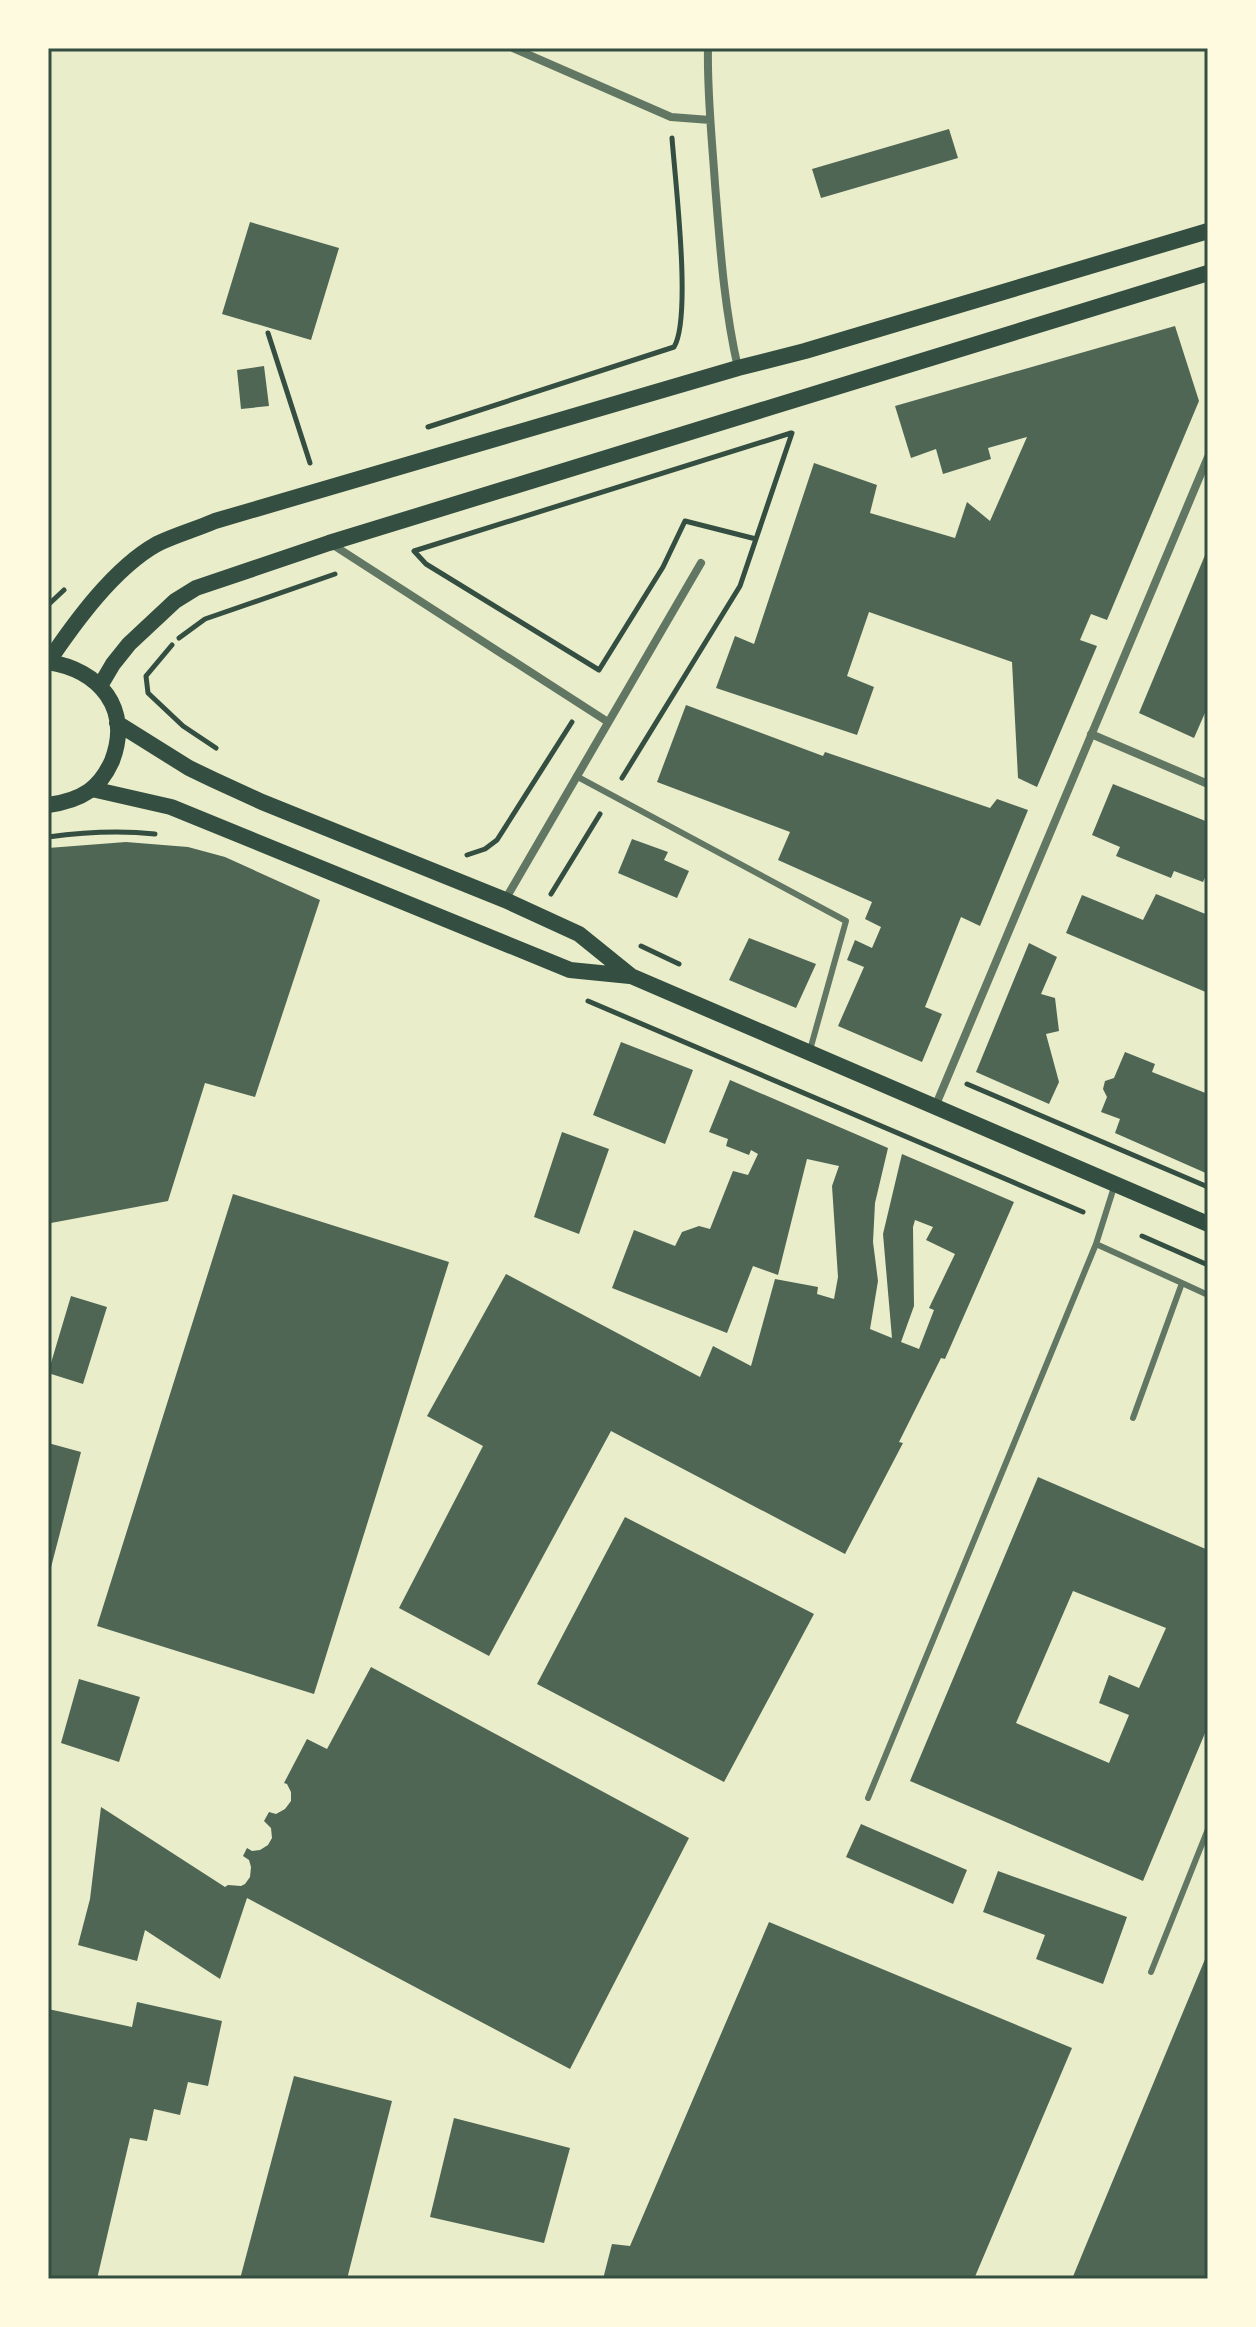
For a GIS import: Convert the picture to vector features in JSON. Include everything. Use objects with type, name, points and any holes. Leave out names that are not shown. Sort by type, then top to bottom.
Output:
[{"type":"main road","points":[[48,805],[71,801],[92,789],[108,771],[117,747],[117,723],[114,710],[100,686],[67,665],[48,662],[95,599],[124,570],[157,545],[230,517],[1208,231]]},
{"type":"main road","points":[[100,686],[129,644],[175,601],[196,588],[329,543],[1208,273]]},
{"type":"main road","points":[[117,723],[189,768],[238,791],[505,900],[579,934],[631,976],[1208,1224]]},
{"type":"main road","points":[[92,789],[171,807],[570,970],[631,976]]},
{"type":"street","points":[[513,48],[671,117],[710,120]]},
{"type":"street","points":[[708,48],[710,120],[723,287],[738,368]]},
{"type":"street","points":[[935,1107],[1208,457]]},
{"type":"street","points":[[329,543],[608,722]]},
{"type":"street","points":[[505,900],[701,563]]},
{"type":"street","points":[[1091,734],[1208,784]]},
{"type":"lane","points":[[576,776],[846,921],[809,1053]]},
{"type":"lane","points":[[868,1798],[1096,1244],[1115,1184]]},
{"type":"lane","points":[[1096,1244],[1208,1295]]},
{"type":"lane","points":[[1133,1418],[1182,1283]]},
{"type":"lane","points":[[1151,1972],[1208,1829]]},
{"type":"path","points":[[425,428],[674,347],[680,334],[682,292],[671,117]]},
{"type":"path","points":[[268,333],[310,463]]},
{"type":"path","points":[[546,902],[740,586],[756,539],[792,433],[414,551],[426,564],[599,670],[663,567],[685,521],[756,539]]},
{"type":"path","points":[[227,754],[183,726],[148,693],[146,676],[175,641],[205,619],[337,573]]},
{"type":"path","points":[[460,855],[474,854],[497,840],[582,706]]},
{"type":"path","points":[[967,1084],[1208,1187]]},
{"type":"path","points":[[1142,1236],[1208,1265]]},
{"type":"building","points":[[949,129],[958,158],[821,198],[812,169]]},
{"type":"building","points":[[250,222],[339,248],[311,340],[222,314]]},
{"type":"building","points":[[1175,326],[1199,401],[1107,620],[1091,614],[1080,640],[1097,646],[1037,787],[1018,778],[1012,662],[869,612],[847,676],[874,687],[857,735],[716,688],[735,636],[754,644],[814,463],[877,485],[870,513],[955,538],[967,502],[990,521],[1027,437],[988,448],[991,459],[943,474],[936,449],[911,458],[895,406]]},
{"type":"building","points":[[264,366],[269,406],[241,409],[237,370]]},
{"type":"building","points":[[1208,548],[1208,706],[1194,738],[1139,713]]},
{"type":"building","points":[[686,705],[823,756],[825,752],[990,808],[997,799],[1028,810],[980,926],[961,917],[925,1007],[942,1014],[922,1062],[838,1026],[864,967],[847,960],[855,940],[872,948],[881,927],[865,919],[872,902],[778,860],[790,832],[657,782]]},
{"type":"building","points":[[1113,784],[1208,822],[1208,871],[1203,882],[1174,871],[1171,878],[1116,856],[1120,847],[1092,835]]},
{"type":"building","points":[[632,839],[668,852],[664,860],[689,871],[677,898],[618,873]]},
{"type":"building","points":[[126,842],[188,847],[225,857],[320,900],[255,1097],[205,1083],[168,1201],[48,1223],[48,848]]},
{"type":"building","points":[[1156,894],[1208,915],[1208,993],[1066,933],[1082,895],[1143,920]]},
{"type":"building","points":[[749,938],[816,964],[796,1008],[729,980]]},
{"type":"building","points":[[1029,943],[1057,957],[1041,994],[1055,998],[1059,1031],[1046,1034],[1059,1082],[1049,1104],[976,1072]]},
{"type":"building","points":[[621,1042],[693,1070],[665,1144],[593,1115]]},
{"type":"building","points":[[1125,1052],[1155,1064],[1152,1072],[1208,1094],[1208,1174],[1115,1133],[1120,1119],[1101,1112],[1107,1097],[1103,1089],[1105,1081],[1114,1078]]},
{"type":"building","points":[[730,1080],[888,1148],[875,1203],[873,1242],[878,1281],[870,1329],[892,1338],[883,1234],[902,1154],[1014,1202],[945,1359],[941,1358],[899,1442],[903,1443],[845,1554],[611,1431],[489,1656],[399,1608],[483,1446],[427,1416],[506,1274],[700,1377],[713,1346],[751,1366],[775,1279],[818,1287],[817,1294],[834,1299],[838,1277],[832,1186],[839,1166],[807,1159],[778,1275],[753,1266],[727,1333],[612,1288],[634,1230],[675,1246],[682,1232],[699,1226],[710,1229],[733,1171],[748,1175],[758,1154],[751,1150],[749,1155],[726,1146],[728,1139],[709,1132]],"holes":[[[915,1220],[933,1227],[926,1240],[955,1254],[929,1308],[934,1310],[919,1349],[901,1342],[914,1306],[913,1227]]]},
{"type":"building","points":[[562,1132],[609,1149],[579,1234],[534,1217]]},
{"type":"building","points":[[233,1194],[449,1262],[314,1694],[97,1626]]},
{"type":"building","points":[[71,1296],[107,1307],[83,1384],[48,1373]]},
{"type":"building","points":[[48,1443],[81,1452],[49,1575],[48,1575]]},
{"type":"building","points":[[1038,1477],[1208,1550],[1208,1726],[1143,1881],[910,1781]],"holes":[[[1073,1591],[1166,1628],[1139,1688],[1109,1675],[1099,1703],[1129,1715],[1109,1763],[1016,1723]]]},
{"type":"building","points":[[625,1517],[814,1614],[724,1782],[537,1684]]},
{"type":"building","points":[[371,1667],[689,1838],[570,2069],[247,1898],[220,1979],[145,1930],[137,1961],[78,1945],[90,1899],[101,1807],[225,1887],[245,1884],[251,1867],[249,1860],[243,1856],[247,1848],[260,1850],[272,1838],[271,1828],[264,1821],[269,1812],[276,1814],[291,1801],[291,1792],[284,1783],[307,1739],[327,1749]]},
{"type":"building","points":[[79,1679],[140,1697],[119,1762],[61,1743]]},
{"type":"building","points":[[861,1824],[967,1870],[953,1904],[846,1857]]},
{"type":"building","points":[[998,1871],[1127,1917],[1103,1984],[1036,1959],[1045,1935],[983,1912]]},
{"type":"building","points":[[769,1922],[1072,2048],[974,2279],[603,2279],[612,2244],[630,2246]]},
{"type":"building","points":[[1208,1952],[1208,2279],[1072,2279],[1086,2245]]},
{"type":"building","points":[[137,2002],[222,2021],[208,2086],[188,2082],[180,2115],[154,2109],[147,2141],[130,2138],[97,2279],[48,2279],[48,2009],[132,2027]]},
{"type":"building","points":[[294,2076],[392,2101],[347,2279],[240,2279]]},
{"type":"building","points":[[454,2118],[570,2148],[544,2243],[430,2217]]}]
